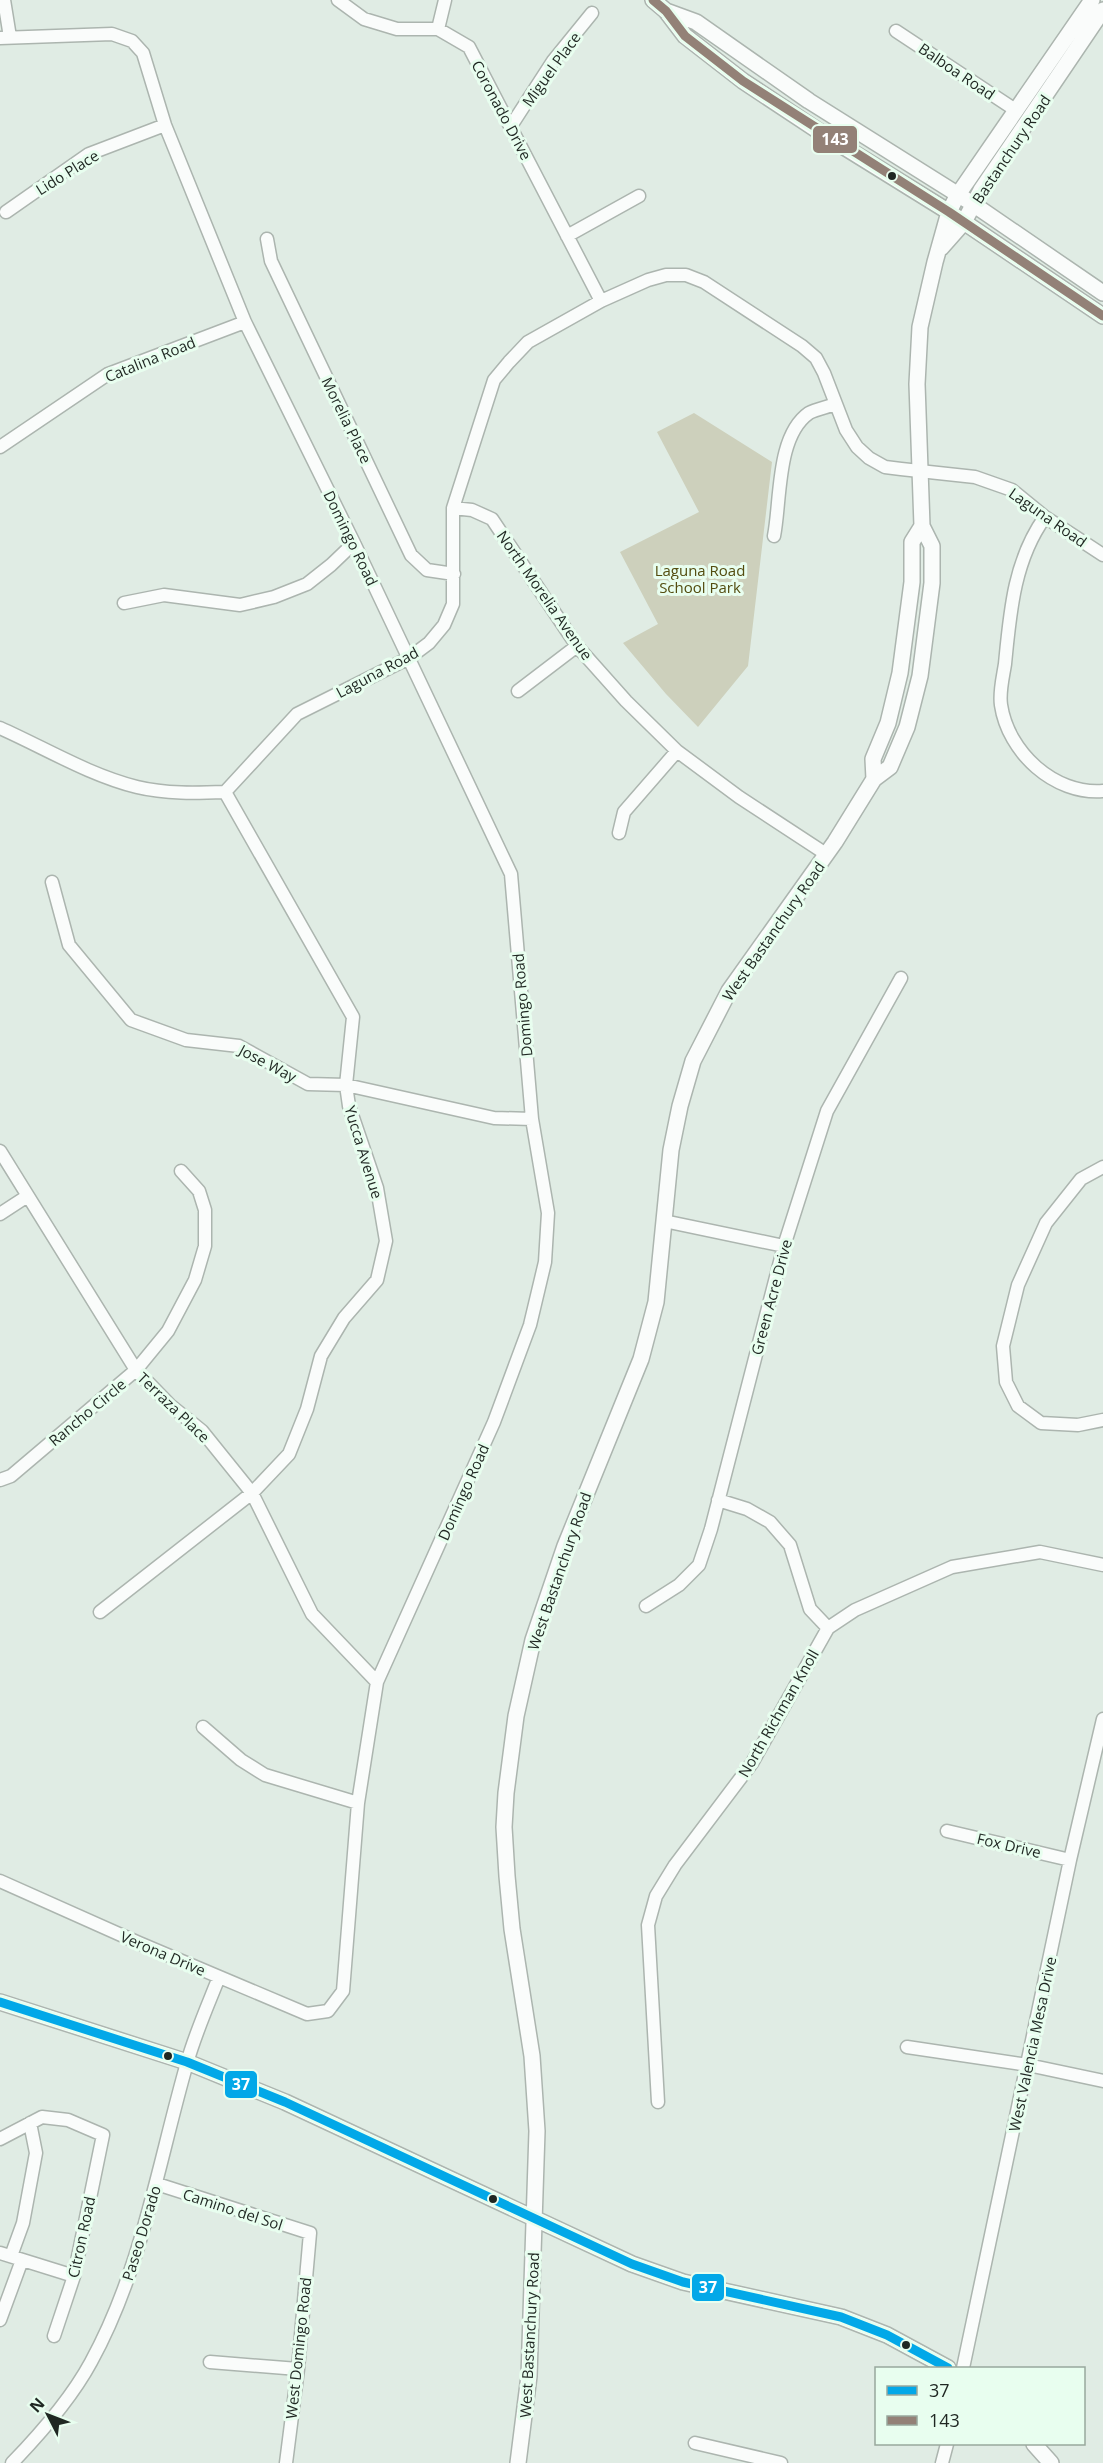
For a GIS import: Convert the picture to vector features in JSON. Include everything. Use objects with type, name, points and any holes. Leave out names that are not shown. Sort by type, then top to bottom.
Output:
[{"type":"main road","points":[[653,0],[666,11],[686,36],[743,81],[949,212],[1103,316]]},
{"type":"main road","name":"Bastanchury Road","points":[[939,250],[949,212],[957,196],[1092,0]]},
{"type":"main road","name":"Bastanchury Road","points":[[939,250],[964,222],[973,204],[1103,10]]},
{"type":"main road","points":[[666,11],[696,22],[799,95],[973,204],[1103,293]]},
{"type":"main road","name":"West Bastanchury Road","points":[[518,2463],[529,2376],[536,2217],[537,2131],[532,2056],[512,1929],[506,1867],[504,1827],[510,1754],[516,1716],[533,1640],[565,1546],[641,1359],[656,1302],[671,1150],[680,1106],[693,1061],[729,991],[826,854],[874,779],[873,759],[888,723],[900,673],[912,582],[912,542],[922,526],[918,350],[926,297],[939,250]]},
{"type":"main road","points":[[0,2002],[187,2062],[285,2102],[420,2166],[536,2217],[632,2264],[683,2282],[814,2309],[865,2325],[946,2367]]},
{"type":"main road","points":[[1035,2445],[1051,2463]]},
{"type":"street","points":[[4,0],[5,37]]},
{"type":"street","name":"Coronado Drive","points":[[338,0],[364,19],[397,28],[438,29],[469,47],[601,301]]},
{"type":"street","points":[[438,29],[445,0]]},
{"type":"street","name":"Miguel Place","points":[[511,126],[553,61],[592,13]]},
{"type":"street","name":"Balboa Road","points":[[896,31],[1017,111]]},
{"type":"street","name":"Domingo Road","points":[[5,37],[112,34],[132,41],[143,53],[165,125],[245,322],[354,543],[511,874],[532,1119],[548,1213],[545,1262],[530,1325],[495,1422],[377,1682],[358,1803],[343,1991],[328,2011]]},
{"type":"street","name":"Lido Place","points":[[6,212],[89,154],[165,125]]},
{"type":"street","points":[[567,236],[639,196]]},
{"type":"street","name":"Morelia Place","points":[[267,239],[271,261],[411,555],[427,570],[454,574]]},
{"type":"street","name":"Laguna Road","points":[[225,792],[297,714],[409,658],[429,643],[444,625],[453,604],[453,508],[494,381],[528,342],[601,301],[648,280],[666,275],[686,275],[704,282],[775,327],[816,358],[846,430],[857,447],[869,458],[885,467],[921,473],[948,472],[983,479],[1012,490],[1045,517],[1103,555]]},
{"type":"street","name":"Catalina Road","points":[[0,447],[108,374],[245,322]]},
{"type":"street","points":[[774,536],[784,456],[790,435],[809,413],[836,404]]},
{"type":"street","name":"North Morelia Avenue","points":[[453,508],[472,510],[492,519],[577,646],[626,701],[677,751],[739,797],[826,854]]},
{"type":"street","points":[[1045,517],[1024,553],[1011,601],[1000,703],[1008,730],[1042,773],[1073,788],[1103,791]]},
{"type":"street","points":[[123,603],[164,595],[240,604],[274,597],[307,584],[332,565],[354,543]]},
{"type":"street","points":[[518,691],[577,646]]},
{"type":"street","points":[[0,728],[90,771],[139,788],[188,793],[225,792]]},
{"type":"street","points":[[619,833],[624,813],[677,751]]},
{"type":"street","name":"Yucca Avenue","points":[[100,1612],[252,1493],[289,1454],[307,1409],[321,1356],[344,1318],[377,1280],[386,1241],[377,1188],[349,1106],[346,1085],[353,1017],[225,792]]},
{"type":"street","name":"Jose Way","points":[[52,882],[69,945],[131,1020],[186,1040],[239,1046],[308,1084],[346,1085],[494,1118],[532,1119]]},
{"type":"street","name":"Green Acre Drive","points":[[646,1606],[680,1586],[699,1565],[784,1246],[827,1111],[901,978]]},
{"type":"street","name":"Terraza Place","points":[[0,1152],[136,1370],[170,1405],[202,1431],[252,1493],[312,1614],[377,1682]]},
{"type":"street","points":[[1103,1167],[1082,1179],[1047,1223],[1018,1285],[1003,1346],[1006,1382],[1018,1406],[1041,1423],[1078,1425],[1103,1420]]},
{"type":"street","name":"Rancho Circle","points":[[0,1480],[11,1476],[136,1370],[168,1331],[195,1280],[205,1246],[205,1210],[199,1191],[181,1171]]},
{"type":"street","points":[[0,1214],[26,1197]]},
{"type":"street","points":[[664,1221],[784,1246]]},
{"type":"street","points":[[718,1500],[747,1509],[770,1522],[790,1545],[810,1609],[828,1628]]},
{"type":"street","name":"North Richman Knoll","points":[[658,2102],[648,1925],[656,1896],[675,1865],[752,1763],[828,1628],[855,1610],[952,1567],[1040,1552],[1103,1565]]},
{"type":"street","name":"West Valencia Mesa Drive","points":[[963,2367],[1070,1860],[1103,1719]]},
{"type":"street","points":[[203,1727],[241,1760],[265,1775],[358,1803]]},
{"type":"street","name":"Fox Drive","points":[[947,1831],[1070,1860]]},
{"type":"street","name":"Verona Drive","points":[[0,1881],[307,2014],[328,2011]]},
{"type":"street","name":"Paseo Dorado","points":[[12,2463],[67,2399],[106,2334],[136,2258],[187,2062],[219,1977]]},
{"type":"street","points":[[907,2047],[1028,2065],[1103,2081]]},
{"type":"street","name":"Citron Road","points":[[30,2123],[39,2113],[68,2120],[103,2135],[74,2276],[54,2336]]},
{"type":"street","points":[[0,2139],[30,2123],[36,2153],[23,2223],[11,2256],[0,2320]]},
{"type":"street","name":"Camino del Sol","points":[[157,2184],[310,2234]]},
{"type":"street","name":"West Domingo Road","points":[[286,2463],[298,2369],[310,2234]]},
{"type":"street","points":[[11,2256],[74,2276]]},
{"type":"street","points":[[210,2362],[298,2369]]},
{"type":"street","points":[[695,2443],[781,2463]]},
{"type":"street","points":[[942,2463],[946,2445]]},
{"type":"green space","name":"Laguna Road School Park","points":[[694,413],[772,462],[748,666],[698,727],[666,694],[623,643],[658,624],[620,552],[699,512],[657,432]]},
{"type":"transit line","name":"143","points":[[653,0],[666,11],[685,36],[743,81],[949,212],[1103,316]]},
{"type":"transit line","name":"37","points":[[0,2002],[187,2062],[285,2102],[632,2264],[683,2282],[841,2317],[887,2335],[946,2367]]}]
